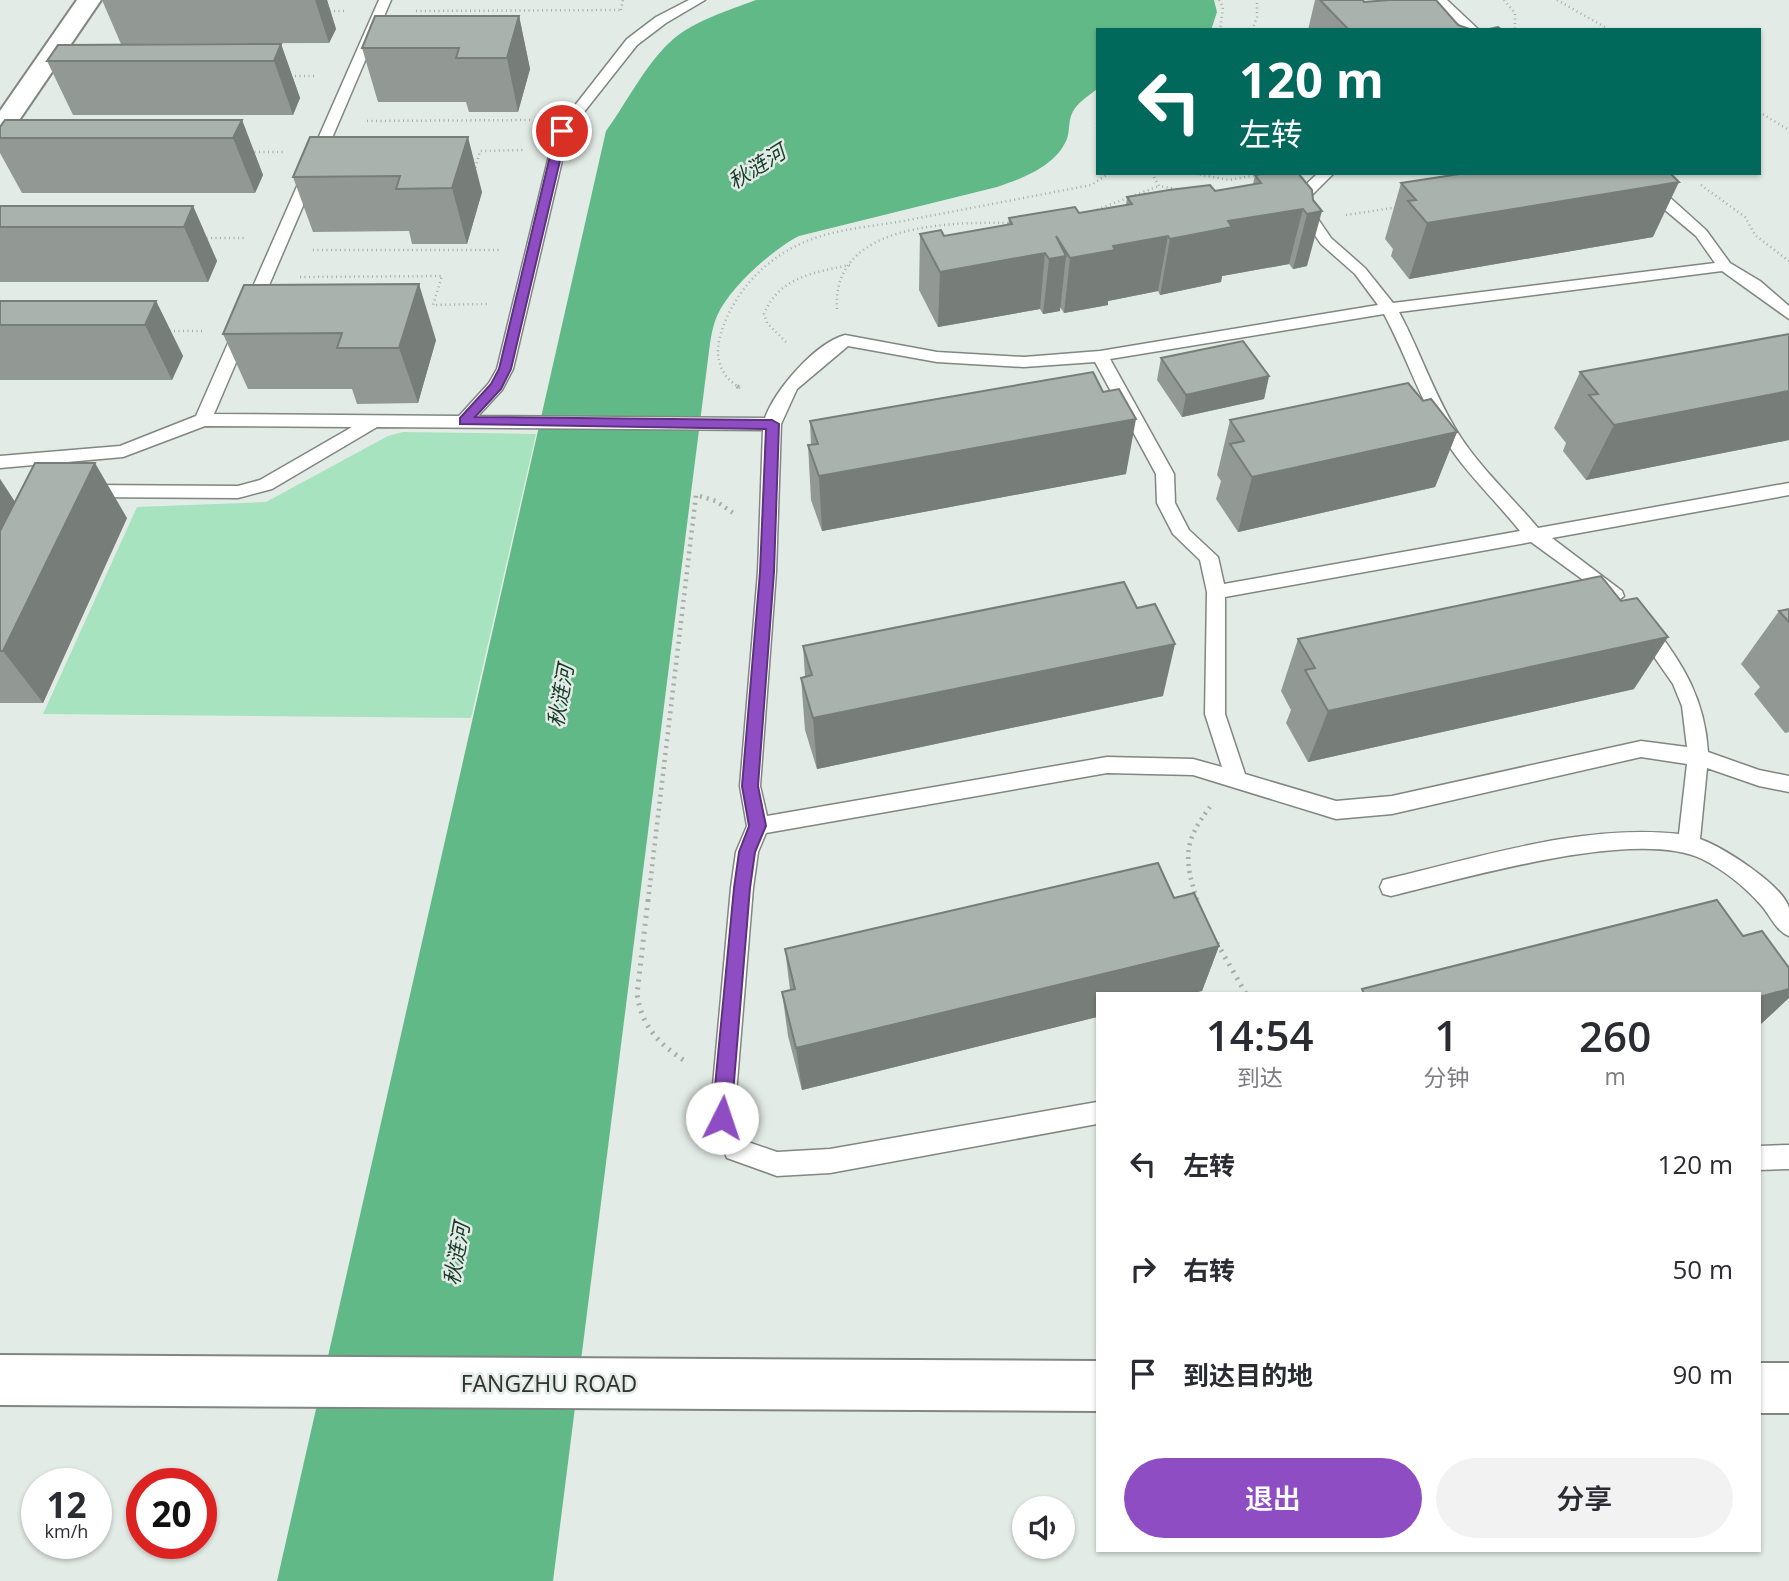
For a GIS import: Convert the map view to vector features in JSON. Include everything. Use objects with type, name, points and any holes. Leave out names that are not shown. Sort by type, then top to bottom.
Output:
[{"type":"street","points":[[0,130],[89,0]]},
{"type":"street","name":"FANGZHU ROAD","points":[[0,1380],[1096,1386]]},
{"type":"street","points":[[1761,1388],[1789,1388]]},
{"type":"lane","points":[[203,420],[385,0]]},
{"type":"lane","points":[[464,421],[491,393],[505,369],[555,150],[569,120],[644,31],[699,0]]},
{"type":"lane","points":[[1439,0],[1471,28]]},
{"type":"lane","points":[[1325,175],[1302,196],[1300,203],[1326,241],[1360,271],[1389,308],[1453,439],[1535,536],[1608,589],[1674,665],[1690,696],[1698,724],[1698,757],[1689,844]]},
{"type":"lane","points":[[1631,175],[1661,197],[1701,233],[1725,267],[1754,284],[1789,314]]},
{"type":"lane","points":[[1096,1113],[830,1161],[777,1164],[736,1150],[722,1118],[745,864],[758,826],[750,786],[769,520],[772,424],[778,402],[791,383],[845,340],[962,359],[1024,362],[1100,356],[1389,308],[1725,267]]},
{"type":"lane","points":[[1100,356],[1140,424],[1165,474],[1166,503],[1182,534],[1209,557],[1216,592],[1216,714],[1236,779]]},
{"type":"lane","points":[[4,462],[54,456],[102,455],[203,420],[772,424]]},
{"type":"lane","points":[[70,491],[238,492],[266,485],[376,420]]},
{"type":"lane","points":[[4,462],[25,476]]},
{"type":"lane","points":[[1216,592],[1789,489]]},
{"type":"lane","points":[[758,826],[1107,765],[1193,767],[1336,810],[1392,805],[1587,759],[1642,749],[1698,757],[1759,778],[1789,784]]},
{"type":"lane","points":[[1391,887],[1539,853],[1625,841],[1689,844],[1734,866],[1789,926]]},
{"type":"lane","points":[[1761,1158],[1789,1157]]},
{"type":"path","points":[[1219,0],[1223,7],[1220,28]]},
{"type":"path","points":[[1253,28],[1257,17],[1257,0]]},
{"type":"path","points":[[1504,0],[1515,10],[1518,18],[1516,28]]},
{"type":"path","points":[[1557,0],[1606,28]]},
{"type":"path","points":[[286,76],[352,76]]},
{"type":"path","points":[[1761,113],[1789,130]]},
{"type":"path","points":[[333,121],[569,120]]},
{"type":"path","points":[[461,169],[475,169],[480,150],[555,150]]},
{"type":"path","points":[[238,152],[319,152]]},
{"type":"path","points":[[778,402],[753,396],[727,382],[718,366],[717,349],[726,315],[741,291],[772,262],[799,245],[840,233],[1091,185],[1107,175]]},
{"type":"path","points":[[1153,175],[1159,186]]},
{"type":"path","points":[[1200,175],[1228,181],[1248,180],[1262,175]]},
{"type":"path","points":[[1693,181],[1736,209],[1745,217],[1755,235],[1789,261]]},
{"type":"path","points":[[1092,212],[1159,186],[1192,191]]},
{"type":"path","points":[[1312,220],[1405,206]]},
{"type":"path","points":[[845,340],[837,318],[837,283],[850,265],[872,246],[907,231],[947,223],[1013,223]]},
{"type":"path","points":[[201,238],[279,244],[532,250]]},
{"type":"path","points":[[814,364],[767,323],[764,314],[766,304],[795,279],[850,265]]},
{"type":"path","points":[[265,278],[442,276],[433,305],[520,304]]},
{"type":"path","points":[[161,331],[241,331]]},
{"type":"path","points":[[725,1075],[701,1071],[659,1042],[639,1018],[636,994],[696,495],[716,501],[745,519],[769,520]]},
{"type":"path","points":[[1198,903],[1184,859],[1190,831],[1236,779]]},
{"type":"path","points":[[1215,938],[1245,992]]},
{"type":"shaded area","points":[[403,432],[536,434],[471,718],[43,714],[137,507],[266,502],[388,436]]},
{"type":"water","name":"秋涟河","points":[[756,0],[1214,0],[1217,12],[1212,28],[1096,28],[1096,90],[1075,108],[1065,143],[1045,165],[997,187],[799,236],[753,270],[723,305],[715,321],[709,348],[553,1581],[277,1581],[606,131],[660,52],[678,35]]},
{"type":"building","points":[[1320,0],[1436,0],[1458,25],[1466,28],[1347,28]]},
{"type":"building","points":[[375,16],[519,16],[507,58],[456,58],[459,48],[362,48]]},
{"type":"building","points":[[281,44],[274,61],[47,61],[58,45]]},
{"type":"building","points":[[5,120],[242,120],[233,138],[0,138],[0,127]]},
{"type":"building","points":[[310,137],[468,137],[452,188],[396,189],[400,176],[293,177]]},
{"type":"building","points":[[1255,175],[1300,175],[1312,190],[1313,200],[1322,211],[1307,214],[1303,209],[1228,221],[1232,227],[1113,246],[1115,250],[1070,258],[1056,236],[1066,256],[1049,259],[1045,253],[940,272],[920,234],[941,230],[944,236],[1012,224],[1009,218],[1075,207],[1079,213],[1132,204],[1127,197],[1169,190],[1210,185],[1215,191],[1261,183]]},
{"type":"building","points":[[1453,175],[1672,175],[1679,182],[1427,223],[1408,201],[1416,200],[1401,183]]},
{"type":"building","points":[[0,206],[193,206],[184,227],[0,227]]},
{"type":"building","points":[[419,284],[399,348],[337,348],[342,333],[223,334],[244,285]]},
{"type":"building","points":[[0,301],[156,301],[145,325],[0,325]]},
{"type":"building","points":[[1789,334],[1789,391],[1614,425],[1589,395],[1598,394],[1580,372]]},
{"type":"building","points":[[1243,341],[1269,376],[1186,395],[1161,358]]},
{"type":"building","points":[[1093,372],[1103,392],[1119,389],[1136,419],[819,476],[808,445],[818,444],[810,421]]},
{"type":"building","points":[[1408,383],[1423,401],[1431,399],[1457,432],[1252,477],[1230,444],[1244,441],[1230,420]]},
{"type":"building","points":[[35,463],[95,463],[3,651],[0,651],[0,531]]},
{"type":"building","points":[[1601,576],[1621,601],[1637,598],[1668,637],[1328,711],[1305,670],[1315,668],[1298,639]]},
{"type":"building","points":[[1124,582],[1137,608],[1155,604],[1175,644],[813,718],[801,678],[812,675],[803,646]]},
{"type":"building","points":[[1789,609],[1789,622],[1779,611]]},
{"type":"building","points":[[1158,863],[1174,898],[1194,893],[1219,946],[796,1048],[782,992],[795,989],[785,949]]},
{"type":"building","points":[[1717,900],[1743,936],[1762,931],[1789,968],[1789,989],[1761,996],[1761,992],[1363,992],[1362,989]]},
{"type":"route","points":[[562,131],[555,150],[505,369],[485,400],[464,421],[772,424],[767,572],[750,786],[758,826],[747,852],[742,888],[722,1118]]}]
